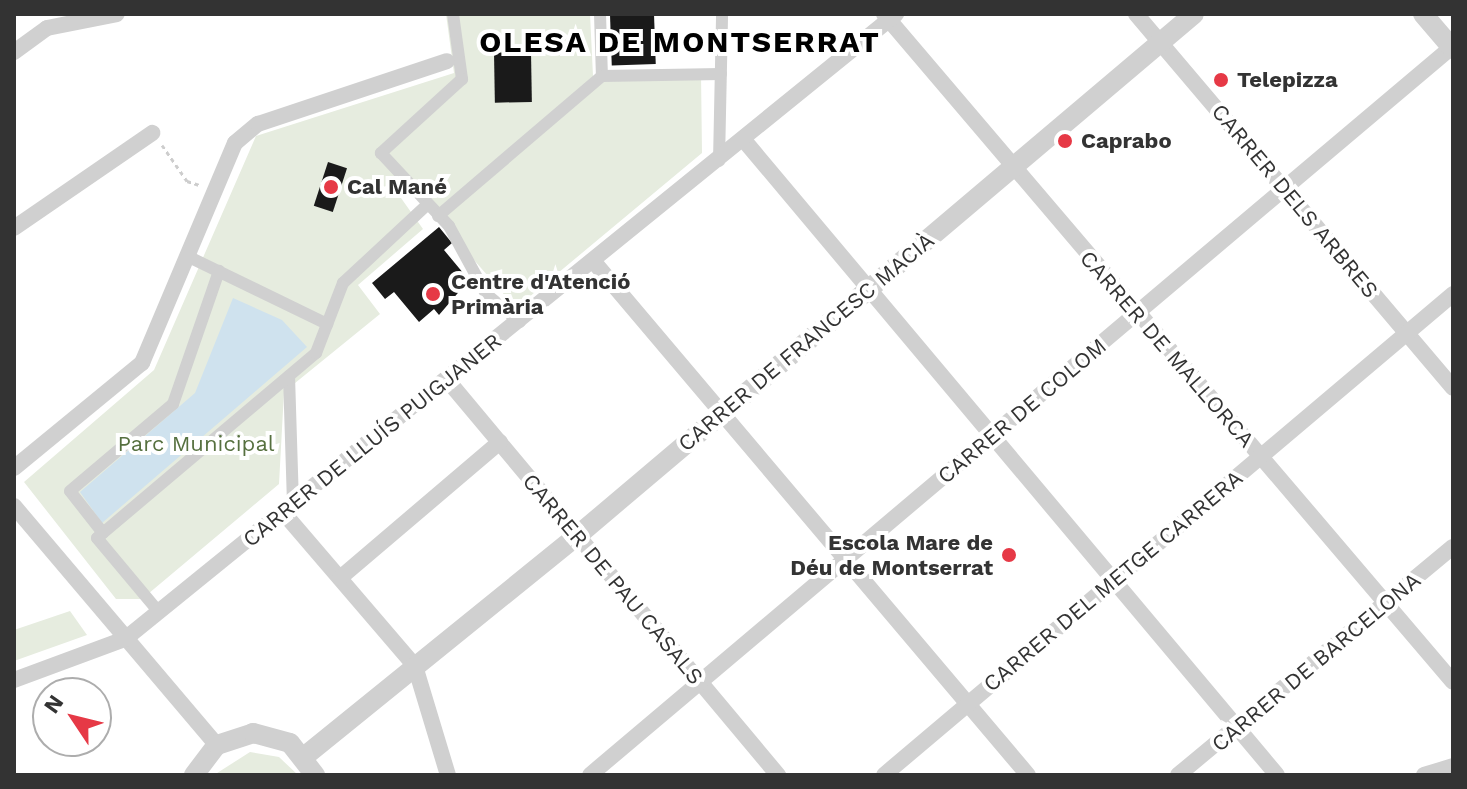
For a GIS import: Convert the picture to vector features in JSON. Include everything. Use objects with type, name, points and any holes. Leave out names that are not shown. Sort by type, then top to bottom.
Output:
[{"type":"street","points":[[14,52],[47,28],[117,14]]},
{"type":"street","points":[[453,14],[462,79],[381,153],[438,216],[486,294],[520,322]]},
{"type":"street","points":[[600,14],[602,76]]},
{"type":"street","points":[[719,161],[722,14]]},
{"type":"street","name":"CARRER DELS ARBRES","points":[[1136,14],[1453,388]]},
{"type":"street","name":"CARRER DE FRANCESC MACIÀ","points":[[305,756],[577,536],[1194,14]]},
{"type":"street","points":[[1423,14],[1453,48]]},
{"type":"street","name":"CARRER DE LLUÍS PUIGJANER","points":[[14,680],[125,639],[449,382],[890,16]]},
{"type":"street","name":"CARRER DE MALLORCA","points":[[890,16],[1011,169],[1453,682]]},
{"type":"street","name":"CARRER DE COLOM","points":[[591,775],[848,562],[994,433],[1453,48]]},
{"type":"street","points":[[14,468],[142,363],[235,143],[258,124],[447,61]]},
{"type":"street","points":[[438,216],[602,76],[721,74]]},
{"type":"street","points":[[14,228],[152,133]]},
{"type":"street","points":[[743,139],[994,433],[1277,775]]},
{"type":"street","points":[[158,611],[97,538],[316,353],[343,283],[427,205]]},
{"type":"street","points":[[187,256],[327,324]]},
{"type":"street","points":[[594,262],[1028,775]]},
{"type":"street","points":[[103,533],[70,491],[173,404],[219,271]]},
{"type":"street","name":"CARRER DEL METGE CARRERA","points":[[884,775],[1453,294]]},
{"type":"street","points":[[289,376],[288,507],[340,578],[415,666],[448,775]]},
{"type":"street","name":"CARRER DE PAU CASALS","points":[[449,382],[778,775]]},
{"type":"street","points":[[340,578],[500,442]]},
{"type":"street","points":[[14,506],[217,745]]},
{"type":"street","name":"CARRER DE BARCELONA","points":[[1178,775],[1241,728],[1453,547]]},
{"type":"street","points":[[194,775],[217,745],[273,736],[305,756],[315,775]]},
{"type":"street","points":[[1424,775],[1453,766]]},
{"type":"path","points":[[165,149],[187,181],[204,187]]},
{"type":"green space","name":"Parc Municipal","points":[[446,14],[590,14],[593,76],[701,73],[702,153],[516,308],[411,188],[401,198],[423,229],[358,285],[380,314],[284,392],[279,484],[142,599],[116,599],[24,482],[154,370],[256,136],[454,73]]},
{"type":"green space","points":[[70,611],[87,635],[14,661],[14,630]]},
{"type":"green space","points":[[250,752],[279,757],[298,775],[214,775]]},
{"type":"water","points":[[233,298],[282,320],[307,347],[102,523],[80,492],[195,393]]},
{"type":"building","points":[[654,14],[656,64],[612,66],[610,16]]},
{"type":"building","points":[[531,52],[532,102],[495,103],[494,53]]},
{"type":"building","name":"Cal Mané","points":[[328,162],[347,168],[333,212],[314,206]]},
{"type":"building","points":[[439,227],[452,243],[444,250],[469,280],[439,315],[434,309],[419,322],[394,292],[385,299],[372,283]]},
{"type":"place","name":"Telepizza","points":[[1221,80]]},
{"type":"place","name":"Caprabo","points":[[1065,141]]},
{"type":"place","name":"Cal Mané","points":[[331,187]]},
{"type":"place","name":"Centre d'Atenció Primària","points":[[433,294]]},
{"type":"place","name":"Escola Mare de Déu de Montserrat","points":[[1009,555]]},
{"type":"district","name":"OLESA DE MONTSERRAT","points":[[680,42]]}]
